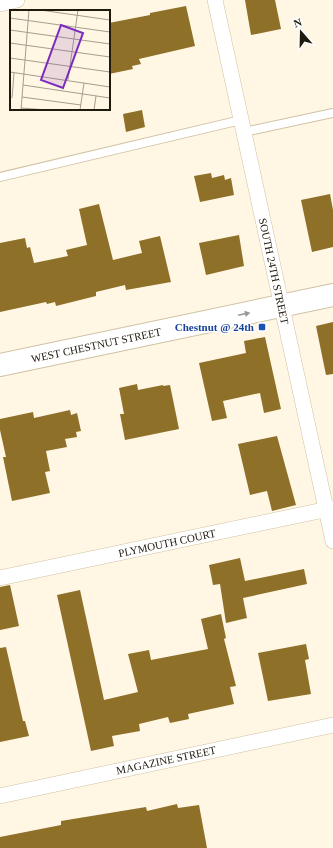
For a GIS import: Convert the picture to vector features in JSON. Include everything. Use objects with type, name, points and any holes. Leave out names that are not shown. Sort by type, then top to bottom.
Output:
[{"type":"main road","name":"WEST CHESTNUT STREET","points":[[0,365],[333,295]]},
{"type":"street","points":[[0,4],[16,0]]},
{"type":"street","name":"SOUTH 24TH STREET","points":[[215,0],[282,306],[330,509],[333,541]]},
{"type":"street","name":"PLYMOUTH COURT","points":[[0,578],[330,509]]},
{"type":"street","name":"MAGAZINE STREET","points":[[0,796],[333,725]]},
{"type":"lane","points":[[0,177],[243,126],[333,113]]},
{"type":"building","points":[[245,0],[275,0],[281,29],[251,35]]},
{"type":"building","points":[[186,6],[195,46],[139,59],[141,64],[132,66],[133,69],[110,74],[110,23],[150,15],[150,13]]},
{"type":"building","points":[[142,110],[145,127],[126,132],[123,114]]},
{"type":"building","points":[[211,173],[212,178],[224,175],[225,180],[231,178],[234,195],[200,202],[194,176]]},
{"type":"building","points":[[330,194],[333,210],[333,247],[312,252],[301,200]]},
{"type":"building","points":[[99,204],[113,260],[142,253],[139,241],[160,236],[171,282],[126,290],[125,285],[96,292],[96,296],[56,306],[55,302],[47,304],[46,302],[0,312],[0,243],[25,238],[27,248],[30,247],[34,263],[68,256],[66,250],[87,245],[79,209]]},
{"type":"building","points":[[239,235],[244,266],[206,275],[199,243]]},
{"type":"building","points":[[333,322],[333,374],[326,375],[316,326]]},
{"type":"building","points":[[265,337],[281,409],[264,413],[260,393],[223,401],[227,418],[212,421],[199,363],[246,353],[244,341]]},
{"type":"building","points":[[137,384],[138,390],[170,385],[179,429],[125,440],[120,414],[124,414],[119,388]]},
{"type":"building","points":[[70,410],[71,415],[77,413],[81,431],[76,432],[77,437],[65,439],[67,447],[46,451],[50,471],[45,472],[50,493],[12,501],[3,457],[6,457],[0,430],[0,419],[33,412],[34,418]]},
{"type":"building","points":[[277,436],[296,505],[272,511],[267,491],[250,495],[238,444]]},
{"type":"building","points":[[240,558],[245,581],[304,569],[307,584],[243,598],[247,618],[226,623],[220,584],[213,585],[209,565]]},
{"type":"building","points":[[10,585],[19,626],[0,630],[0,587]]},
{"type":"building","points":[[80,590],[104,700],[138,692],[128,654],[149,650],[151,660],[208,649],[201,619],[221,614],[226,638],[224,639],[236,686],[230,687],[234,704],[188,714],[189,719],[170,723],[168,717],[139,724],[140,731],[112,736],[114,746],[91,751],[57,595]]},
{"type":"building","points":[[306,644],[309,659],[305,660],[311,694],[268,701],[258,653]]},
{"type":"building","points":[[6,647],[23,721],[25,721],[29,736],[0,742],[0,648]]},
{"type":"building","points":[[177,804],[178,808],[199,805],[207,848],[0,848],[0,837],[61,825],[61,821],[146,807],[147,811]]},
{"type":"place","name":"Chestnut @ 24th","points":[[262,327]]}]
